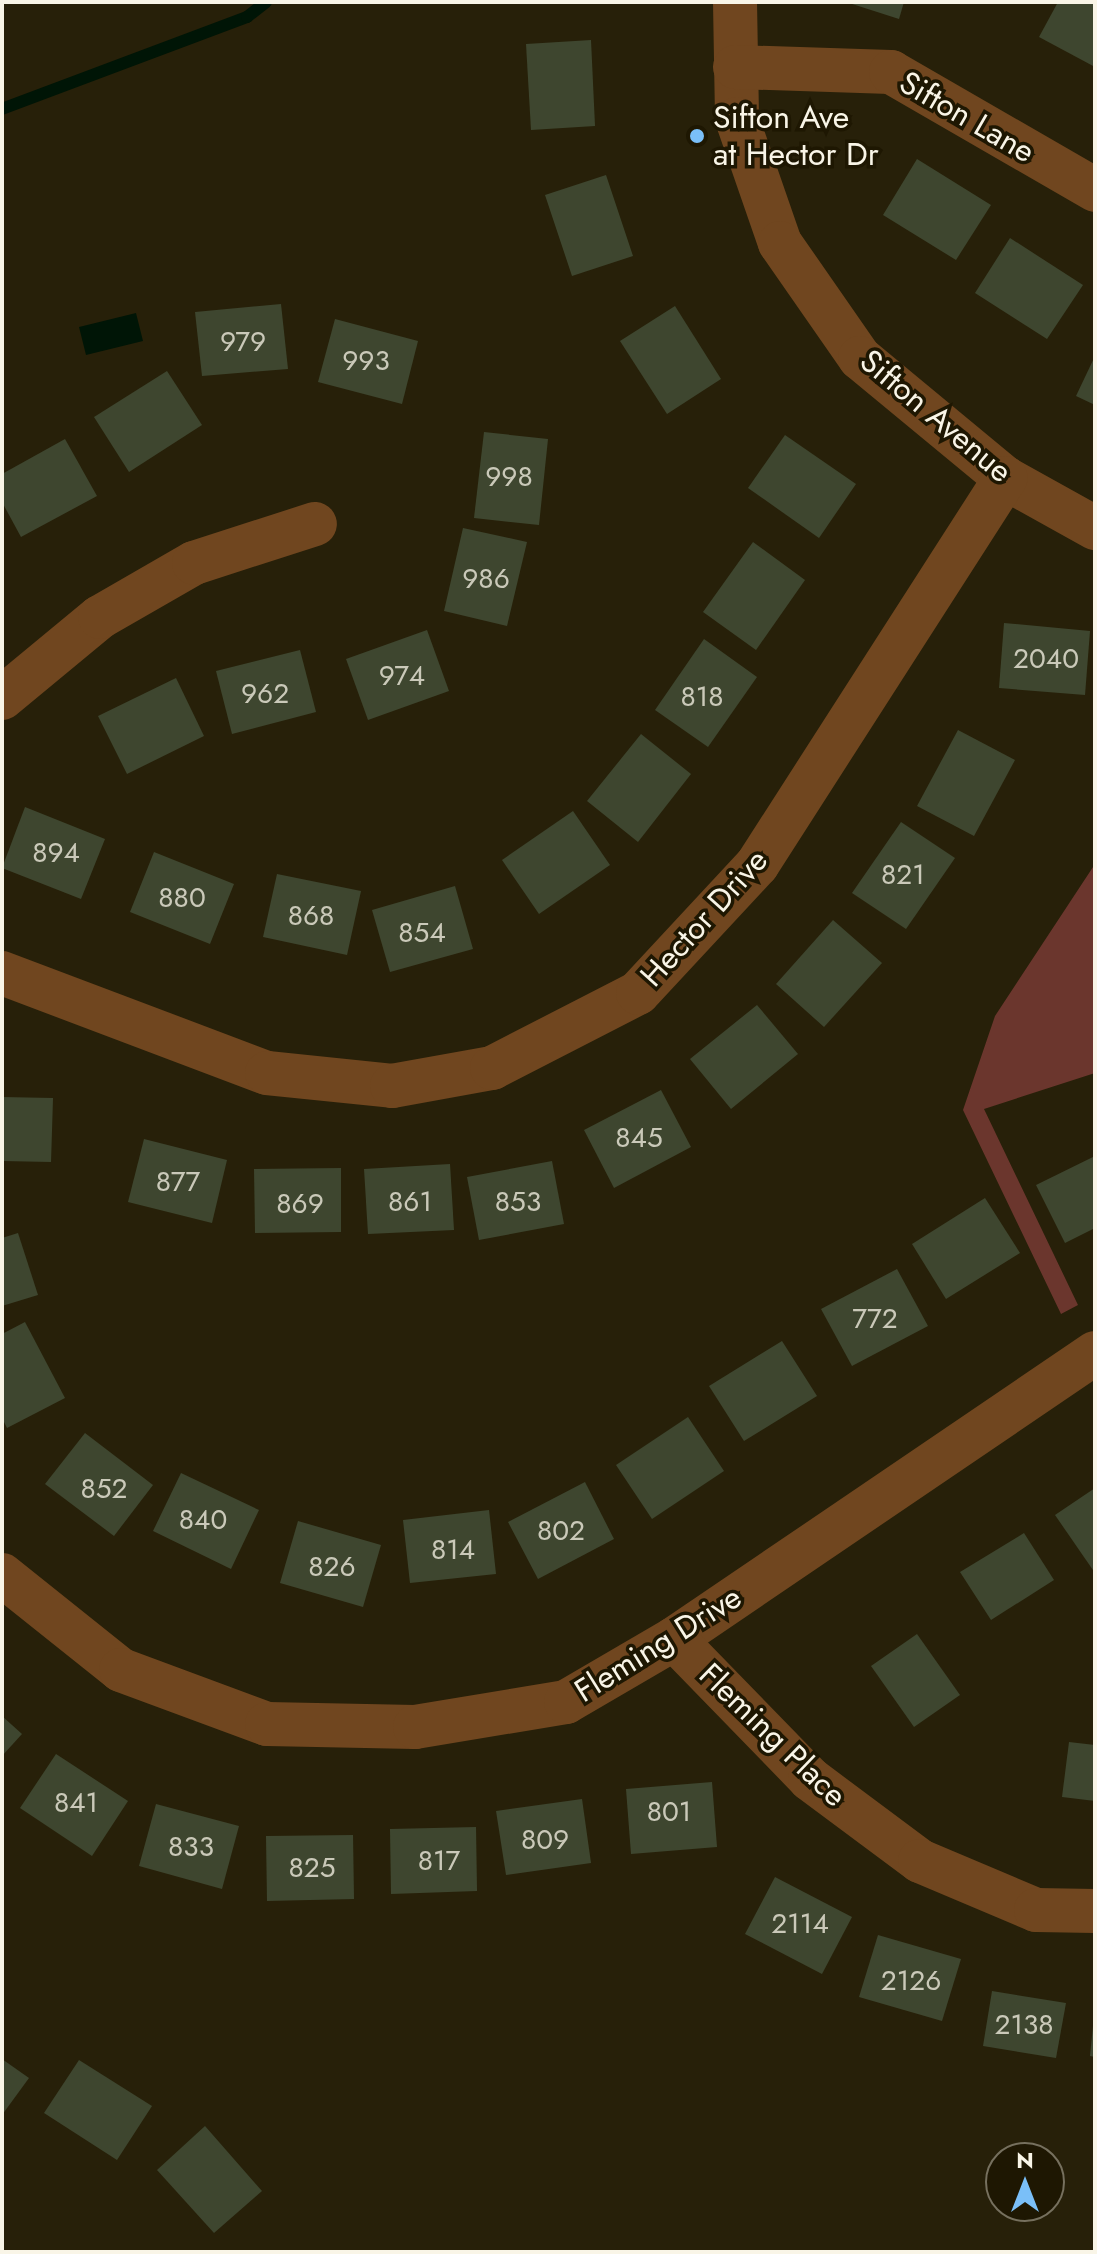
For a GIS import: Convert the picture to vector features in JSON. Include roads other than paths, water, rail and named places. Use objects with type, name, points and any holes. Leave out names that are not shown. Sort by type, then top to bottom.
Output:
[{"type":"street","name":"Sifton Avenue","points":[[735,2],[737,119],[780,243],[860,358],[1005,478],[1095,528]]},
{"type":"street","name":"Sifton Lane","points":[[735,67],[891,72],[1095,190]]},
{"type":"street","name":"Hector Drive","points":[[2,973],[267,1073],[392,1086],[492,1068],[638,993],[757,865],[1005,478]]},
{"type":"street","points":[[2,698],[100,617],[194,563],[315,524]]},
{"type":"street","name":"Fleming Drive","points":[[2,1575],[121,1670],[267,1724],[415,1727],[566,1702],[674,1639],[1095,1353]]},
{"type":"street","name":"Fleming Place","points":[[674,1639],[810,1779],[920,1861],[1036,1910],[1095,1911]]},
{"type":"waterway","points":[[2,109],[247,17],[266,2]]},
{"type":"place","name":"Sifton Ave at Hector Dr","points":[[697,136]]}]
